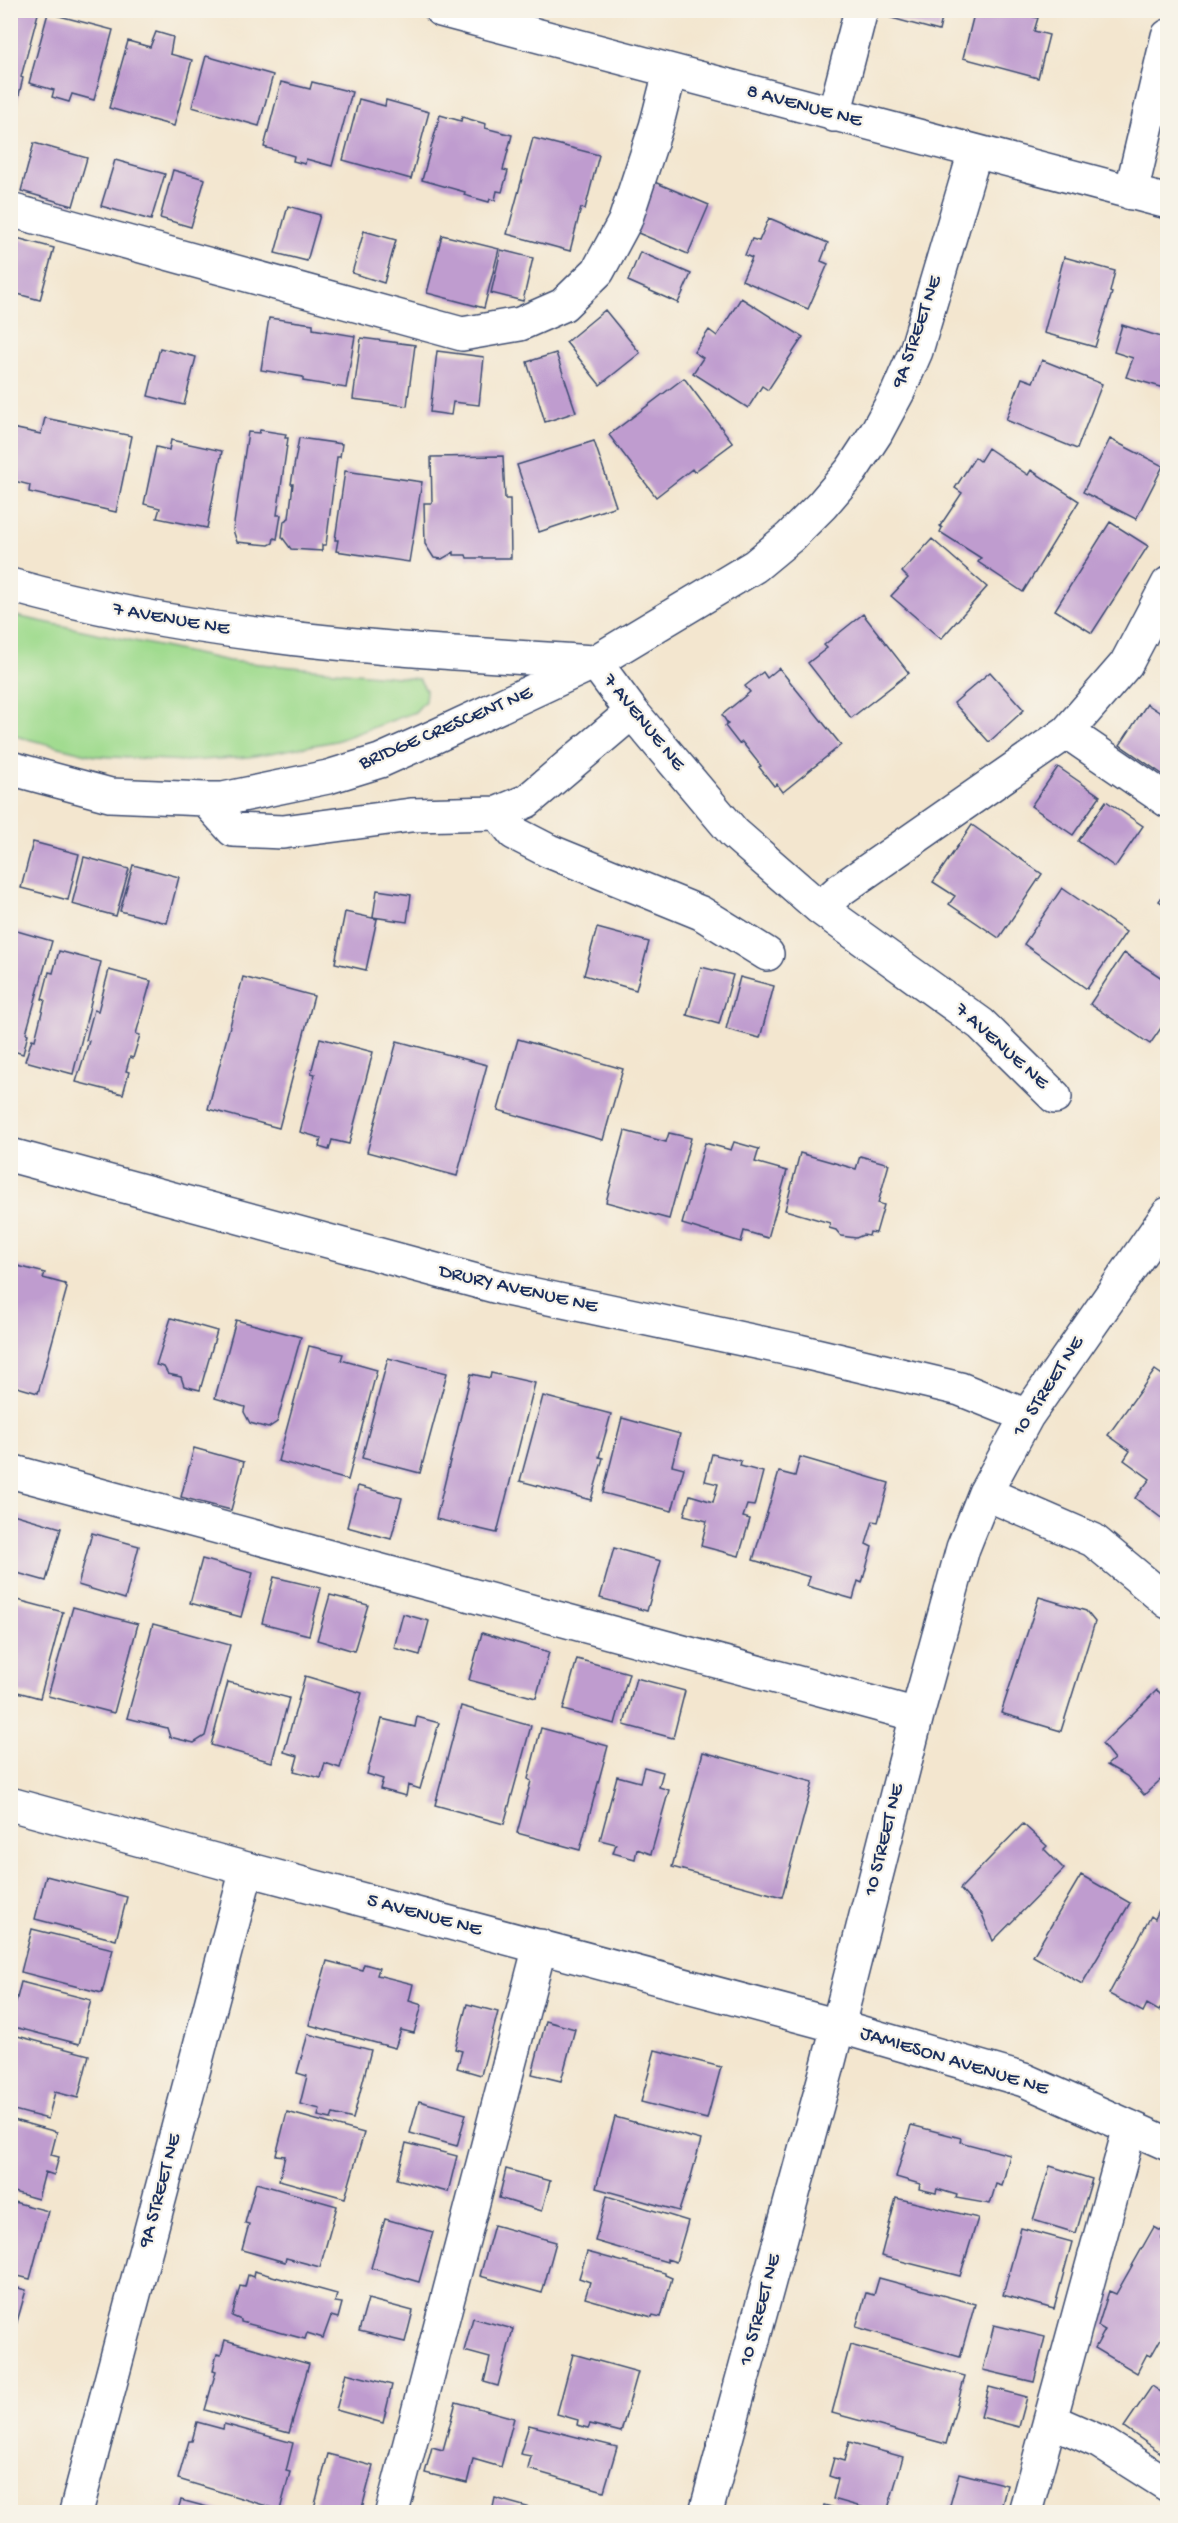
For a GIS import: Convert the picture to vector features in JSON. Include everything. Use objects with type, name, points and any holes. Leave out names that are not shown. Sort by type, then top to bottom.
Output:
[{"type":"street","name":"8 AVENUE NE","points":[[441,10],[1167,202]]},
{"type":"street","points":[[834,115],[861,10]]},
{"type":"street","points":[[1131,193],[1167,36]]},
{"type":"street","points":[[10,210],[462,334],[520,324],[563,305],[598,271],[625,222],[656,127],[670,72]]},
{"type":"street","name":"9A STREET NE","points":[[595,662],[755,566],[790,537],[851,471],[893,403],[916,351],[975,152]]},
{"type":"street","points":[[820,908],[840,890],[1067,732],[1126,664],[1167,584]]},
{"type":"street","name":"7 AVENUE NE","points":[[10,585],[53,597],[170,622],[288,639],[391,649],[595,662],[632,712],[734,833],[820,908],[981,1024],[1055,1097]]},
{"type":"street","name":"BRIDGE CRESCENT NE","points":[[10,768],[110,795],[223,799],[328,777],[380,761],[595,662]]},
{"type":"street","points":[[205,799],[233,830],[283,832],[411,815],[498,813],[527,801],[632,712]]},
{"type":"street","points":[[1067,732],[1167,801]]},
{"type":"street","points":[[498,813],[514,833],[531,842],[701,912],[767,954]]},
{"type":"street","name":"DRURY AVENUE NE","points":[[10,1155],[502,1288],[799,1351],[960,1389],[1027,1416]]},
{"type":"street","name":"10 STREET NE","points":[[706,2512],[838,2026],[916,1715],[963,1548],[985,1493],[1027,1416],[1167,1214]]},
{"type":"street","points":[[10,1471],[916,1715]]},
{"type":"street","points":[[985,1493],[1093,1540],[1167,1602]]},
{"type":"street","name":"5 AVENUE NE","points":[[10,1804],[838,2026]]},
{"type":"street","name":"9A STREET NE","points":[[76,2512],[247,1869]]},
{"type":"street","points":[[392,2512],[540,1946]]},
{"type":"street","name":"JAMIESON AVENUE NE","points":[[838,2026],[1024,2080],[1167,2144]]},
{"type":"street","points":[[1025,2512],[1130,2127]]},
{"type":"street","points":[[1050,2420],[1100,2442],[1167,2486]]},
{"type":"green space","points":[[11,615],[229,661],[419,679],[426,690],[425,701],[415,712],[336,741],[249,757],[185,761],[95,756],[11,735]]},
{"type":"building","points":[[10,10],[39,10],[21,77],[23,78],[17,103],[10,101]]},
{"type":"building","points":[[889,10],[944,10],[939,31],[888,17]]},
{"type":"building","points":[[975,10],[1009,10],[1038,18],[1034,31],[1049,35],[1038,78],[963,58]]},
{"type":"building","points":[[48,13],[113,30],[94,100],[72,94],[69,102],[52,97],[54,90],[29,83]]},
{"type":"building","points":[[156,32],[173,37],[170,54],[192,60],[174,126],[109,108],[128,41],[150,47]]},
{"type":"building","points":[[206,56],[273,75],[259,126],[192,107]]},
{"type":"building","points":[[281,82],[310,89],[312,82],[352,92],[332,166],[306,159],[305,164],[293,161],[294,156],[264,147]]},
{"type":"building","points":[[359,99],[385,106],[386,100],[429,112],[411,179],[343,160]]},
{"type":"building","points":[[440,115],[461,121],[462,117],[486,124],[485,128],[512,135],[503,170],[508,171],[502,192],[497,191],[495,200],[490,199],[489,202],[464,195],[465,192],[422,180]]},
{"type":"building","points":[[533,138],[599,155],[585,209],[581,208],[570,251],[507,234]]},
{"type":"building","points":[[34,143],[87,158],[73,206],[21,191]]},
{"type":"building","points":[[115,160],[165,174],[151,220],[101,206]]},
{"type":"building","points":[[173,170],[205,179],[191,227],[160,218]]},
{"type":"building","points":[[652,181],[709,205],[688,254],[631,230]]},
{"type":"building","points":[[288,206],[320,215],[307,261],[275,253]]},
{"type":"building","points":[[769,218],[828,243],[821,261],[828,264],[808,309],[742,280],[752,258],[745,255],[752,239],[759,241]]},
{"type":"building","points":[[364,231],[396,240],[384,283],[352,273]]},
{"type":"building","points":[[442,235],[499,249],[484,308],[427,293]]},
{"type":"building","points":[[13,237],[54,248],[40,300],[10,292],[10,245]]},
{"type":"building","points":[[501,250],[533,258],[523,301],[491,293]]},
{"type":"building","points":[[640,252],[691,274],[678,303],[628,281]]},
{"type":"building","points":[[1064,257],[1115,271],[1110,292],[1112,293],[1095,347],[1044,333]]},
{"type":"building","points":[[741,298],[803,337],[768,390],[762,386],[748,408],[693,373],[703,358],[694,352],[709,330],[717,336]]},
{"type":"building","points":[[605,310],[640,353],[600,385],[566,342]]},
{"type":"building","points":[[269,318],[313,324],[313,329],[355,336],[346,388],[303,381],[303,377],[261,370]]},
{"type":"building","points":[[1122,325],[1168,339],[1168,389],[1126,377],[1133,358],[1114,352]]},
{"type":"building","points":[[361,338],[415,345],[407,406],[353,399]]},
{"type":"building","points":[[160,348],[196,357],[184,405],[148,396]]},
{"type":"building","points":[[437,351],[484,357],[479,405],[453,402],[451,415],[430,412]]},
{"type":"building","points":[[556,353],[576,412],[545,422],[527,362]]},
{"type":"building","points":[[1042,360],[1102,384],[1077,449],[1006,420],[1022,378],[1033,382]]},
{"type":"building","points":[[10,366],[16,368],[11,387],[10,387]]},
{"type":"building","points":[[684,378],[733,443],[694,472],[692,469],[656,497],[609,435]]},
{"type":"building","points":[[45,418],[132,436],[116,512],[29,492],[30,485],[10,480],[12,428],[41,434]]},
{"type":"building","points":[[260,430],[286,434],[285,438],[288,438],[277,515],[281,515],[277,539],[274,538],[273,543],[269,545],[237,542],[233,530],[248,432],[259,433]]},
{"type":"building","points":[[299,438],[342,444],[340,457],[337,457],[326,545],[322,545],[322,551],[291,549],[282,537],[284,521],[289,518],[293,484],[291,484]]},
{"type":"building","points":[[1110,439],[1163,466],[1136,519],[1083,492]]},
{"type":"building","points":[[171,440],[222,451],[207,528],[157,518],[160,508],[144,504],[156,447],[169,450]]},
{"type":"building","points":[[594,441],[616,506],[539,532],[517,465]]},
{"type":"building","points":[[988,448],[1028,475],[1031,470],[1079,501],[1023,592],[978,562],[981,558],[940,532],[942,528],[940,526],[962,493],[955,488],[975,457],[980,461]]},
{"type":"building","points":[[503,456],[505,499],[510,499],[511,558],[467,558],[466,555],[454,555],[454,552],[442,559],[434,558],[425,544],[424,503],[432,503],[431,457]]},
{"type":"building","points":[[345,471],[422,482],[409,562],[336,551],[338,540],[335,540]]},
{"type":"building","points":[[1110,522],[1148,546],[1092,633],[1055,610]]},
{"type":"building","points":[[932,539],[987,587],[941,639],[891,596],[908,578],[902,572]]},
{"type":"building","points":[[863,614],[909,673],[851,718],[808,663],[827,648],[824,645]]},
{"type":"building","points":[[779,668],[841,745],[783,792],[777,784],[774,786],[742,742],[739,744],[725,726],[728,724],[722,715],[750,692],[745,686],[763,672],[767,678]]},
{"type":"building","points":[[990,672],[1024,710],[989,742],[954,703]]},
{"type":"building","points":[[1147,704],[1168,718],[1168,772],[1165,776],[1120,745]]},
{"type":"building","points":[[1058,767],[1100,796],[1073,835],[1031,806]]},
{"type":"building","points":[[1106,801],[1143,826],[1115,867],[1078,841]]},
{"type":"building","points":[[972,825],[1042,874],[999,938],[949,904],[955,896],[933,882]]},
{"type":"building","points":[[33,842],[79,854],[68,900],[21,888]]},
{"type":"building","points":[[84,857],[129,869],[116,916],[72,904]]},
{"type":"building","points":[[133,865],[179,877],[167,923],[120,911]]},
{"type":"building","points":[[1062,888],[1126,932],[1087,989],[1024,944]]},
{"type":"building","points":[[1168,888],[1168,907],[1159,901]]},
{"type":"building","points":[[377,890],[411,895],[407,922],[373,917]]},
{"type":"building","points":[[345,912],[377,919],[366,970],[335,963]]},
{"type":"building","points":[[597,928],[649,942],[636,990],[584,975]]},
{"type":"building","points":[[10,929],[52,941],[26,1033],[28,1034],[23,1054],[10,1050]]},
{"type":"building","points":[[59,951],[101,962],[73,1074],[25,1061],[32,1039],[35,1040],[49,972],[53,973]]},
{"type":"building","points":[[1124,953],[1168,982],[1168,1018],[1150,1044],[1090,1004]]},
{"type":"building","points":[[701,967],[733,975],[719,1024],[687,1015]]},
{"type":"building","points":[[109,970],[151,981],[136,1034],[140,1035],[133,1058],[130,1057],[126,1071],[129,1072],[123,1094],[76,1082],[89,1041],[86,1040],[94,1010],[98,1011]]},
{"type":"building","points":[[243,977],[314,996],[279,1128],[208,1109]]},
{"type":"building","points":[[740,977],[774,986],[760,1038],[726,1029]]},
{"type":"building","points":[[320,1038],[373,1052],[349,1144],[332,1140],[329,1150],[319,1147],[321,1138],[300,1132],[315,1074],[311,1073]]},
{"type":"building","points":[[518,1039],[623,1069],[603,1140],[498,1110]]},
{"type":"building","points":[[397,1041],[487,1065],[457,1176],[367,1152]]},
{"type":"building","points":[[625,1131],[666,1142],[669,1133],[691,1138],[669,1219],[606,1202]]},
{"type":"building","points":[[734,1142],[759,1149],[755,1162],[787,1171],[768,1238],[744,1231],[741,1242],[682,1224],[705,1143],[731,1150]]},
{"type":"building","points":[[800,1153],[856,1169],[860,1156],[889,1164],[878,1203],[884,1205],[876,1233],[870,1232],[869,1236],[863,1235],[856,1238],[841,1236],[836,1230],[829,1228],[830,1223],[785,1210]]},
{"type":"building","points":[[10,1264],[45,1273],[43,1278],[65,1284],[67,1288],[38,1393],[10,1385]]},
{"type":"building","points":[[171,1318],[217,1331],[200,1390],[184,1386],[181,1377],[168,1374],[164,1367],[156,1365]]},
{"type":"building","points":[[236,1320],[301,1337],[277,1422],[268,1428],[250,1423],[244,1412],[245,1407],[215,1398]]},
{"type":"building","points":[[309,1346],[343,1354],[341,1360],[377,1370],[348,1480],[278,1461]]},
{"type":"building","points":[[388,1358],[447,1373],[420,1473],[362,1458]]},
{"type":"building","points":[[1155,1370],[1168,1379],[1168,1523],[1135,1498],[1150,1479],[1124,1460],[1130,1451],[1108,1435]]},
{"type":"building","points":[[491,1373],[535,1383],[497,1533],[436,1519],[471,1374],[490,1378]]},
{"type":"building","points":[[543,1396],[611,1414],[599,1457],[603,1458],[591,1500],[520,1481]]},
{"type":"building","points":[[622,1418],[680,1434],[672,1465],[684,1468],[672,1511],[603,1493]]},
{"type":"building","points":[[194,1448],[244,1462],[231,1510],[181,1497]]},
{"type":"building","points":[[712,1454],[741,1461],[740,1466],[763,1472],[754,1506],[747,1505],[743,1517],[750,1519],[739,1556],[701,1546],[707,1521],[684,1515],[690,1495],[713,1502],[718,1484],[705,1481]]},
{"type":"building","points":[[800,1457],[889,1483],[878,1522],[873,1521],[866,1544],[872,1547],[862,1583],[858,1581],[853,1599],[807,1586],[810,1577],[753,1560],[779,1472],[795,1476]]},
{"type":"building","points":[[358,1486],[402,1498],[391,1539],[347,1527]]},
{"type":"building","points":[[13,1514],[61,1528],[46,1581],[10,1571],[10,1524]]},
{"type":"building","points":[[92,1533],[139,1546],[125,1599],[78,1585]]},
{"type":"building","points":[[614,1548],[661,1561],[647,1611],[600,1598]]},
{"type":"building","points":[[202,1559],[253,1573],[241,1617],[190,1603]]},
{"type":"building","points":[[274,1577],[321,1588],[309,1635],[262,1623]]},
{"type":"building","points":[[330,1595],[368,1605],[354,1651],[317,1640]]},
{"type":"building","points":[[1039,1597],[1086,1611],[1095,1622],[1061,1731],[1001,1713]]},
{"type":"building","points":[[10,1598],[63,1612],[40,1698],[10,1690]]},
{"type":"building","points":[[73,1607],[138,1624],[114,1713],[48,1696]]},
{"type":"building","points":[[403,1614],[429,1621],[420,1655],[394,1648]]},
{"type":"building","points":[[153,1624],[230,1645],[205,1736],[194,1743],[170,1737],[167,1728],[127,1718]]},
{"type":"building","points":[[482,1633],[549,1652],[536,1698],[469,1680]]},
{"type":"building","points":[[577,1659],[629,1673],[615,1724],[563,1710]]},
{"type":"building","points":[[305,1676],[362,1693],[340,1768],[325,1763],[321,1778],[294,1771],[298,1756],[284,1752]]},
{"type":"building","points":[[636,1678],[685,1691],[673,1738],[624,1725]]},
{"type":"building","points":[[228,1682],[289,1698],[272,1762],[211,1745]]},
{"type":"building","points":[[1157,1690],[1168,1701],[1168,1773],[1144,1795],[1127,1776],[1107,1765],[1114,1759],[1102,1744]]},
{"type":"building","points":[[461,1706],[531,1726],[504,1824],[435,1805]]},
{"type":"building","points":[[417,1717],[439,1723],[420,1789],[408,1785],[406,1796],[380,1789],[383,1779],[367,1774],[382,1719],[415,1727]]},
{"type":"building","points":[[541,1728],[608,1746],[580,1850],[517,1833],[531,1781],[528,1779]]},
{"type":"building","points":[[703,1752],[813,1782],[782,1897],[672,1867]]},
{"type":"building","points":[[644,1767],[663,1772],[659,1787],[669,1790],[651,1854],[637,1849],[635,1859],[613,1853],[616,1844],[600,1840],[617,1776],[640,1782]]},
{"type":"building","points":[[1023,1824],[1047,1846],[1044,1849],[1064,1869],[993,1941],[982,1914],[960,1889]]},
{"type":"building","points":[[1081,1875],[1130,1903],[1082,1984],[1033,1956]]},
{"type":"building","points":[[46,1876],[127,1897],[116,1940],[35,1919]]},
{"type":"building","points":[[1159,1910],[1168,1914],[1168,1995],[1159,2011],[1147,2004],[1143,2012],[1109,1994],[1151,1916],[1155,1919]]},
{"type":"building","points":[[32,1929],[113,1949],[102,1993],[21,1972]]},
{"type":"building","points":[[327,1961],[362,1970],[364,1964],[379,1968],[377,1975],[413,1984],[409,2001],[422,2005],[414,2033],[401,2030],[395,2048],[309,2025]]},
{"type":"building","points":[[21,1982],[91,2000],[79,2044],[10,2026]]},
{"type":"building","points":[[467,2004],[498,2012],[481,2075],[457,2068],[462,2051],[455,2049]]},
{"type":"building","points":[[546,2021],[575,2029],[561,2081],[532,2074]]},
{"type":"building","points":[[10,2034],[89,2055],[78,2098],[55,2092],[48,2119],[10,2109]]},
{"type":"building","points":[[308,2034],[371,2050],[353,2119],[333,2114],[331,2119],[318,2116],[320,2109],[300,2104],[307,2076],[297,2073]]},
{"type":"building","points":[[655,2050],[721,2067],[707,2119],[641,2102]]},
{"type":"building","points":[[419,2101],[466,2114],[457,2146],[410,2133]]},
{"type":"building","points":[[287,2112],[364,2133],[345,2198],[279,2180],[285,2156],[276,2155]]},
{"type":"building","points":[[615,2117],[701,2140],[679,2211],[596,2188]]},
{"type":"building","points":[[10,2119],[57,2132],[51,2155],[59,2157],[54,2175],[45,2172],[38,2199],[10,2191]]},
{"type":"building","points":[[911,2125],[961,2138],[960,2142],[1010,2155],[1002,2186],[996,2184],[990,2204],[956,2198],[957,2195],[937,2189],[936,2193],[919,2189],[920,2184],[896,2177]]},
{"type":"building","points":[[406,2143],[457,2156],[448,2192],[397,2179]]},
{"type":"building","points":[[1050,2166],[1092,2179],[1076,2233],[1033,2220]]},
{"type":"building","points":[[506,2169],[550,2181],[542,2211],[499,2198]]},
{"type":"building","points":[[256,2183],[337,2206],[320,2267],[286,2258],[285,2262],[242,2250],[249,2224],[245,2223]]},
{"type":"building","points":[[607,2196],[688,2221],[676,2262],[667,2259],[667,2262],[595,2241]]},
{"type":"building","points":[[896,2198],[978,2218],[960,2276],[881,2256]]},
{"type":"building","points":[[10,2201],[48,2211],[30,2279],[10,2274]]},
{"type":"building","points":[[385,2219],[433,2232],[419,2282],[371,2268]]},
{"type":"building","points":[[494,2225],[556,2242],[542,2293],[480,2276]]},
{"type":"building","points":[[1154,2227],[1165,2233],[1161,2239],[1168,2243],[1168,2326],[1151,2356],[1147,2354],[1137,2373],[1095,2348],[1105,2330],[1098,2326],[1109,2291],[1116,2294]]},
{"type":"building","points":[[1021,2228],[1072,2242],[1054,2309],[1003,2295]]},
{"type":"building","points":[[587,2252],[665,2273],[672,2278],[661,2317],[653,2315],[652,2317],[585,2298],[590,2282],[579,2278]]},
{"type":"building","points":[[254,2271],[337,2294],[335,2302],[342,2303],[338,2318],[331,2316],[323,2338],[307,2333],[305,2339],[241,2322],[232,2316],[240,2286],[245,2287],[248,2275],[253,2277]]},
{"type":"building","points":[[879,2278],[975,2304],[960,2357],[856,2327],[866,2293],[874,2295]]},
{"type":"building","points":[[10,2286],[26,2290],[11,2343],[10,2343]]},
{"type":"building","points":[[368,2299],[413,2311],[405,2342],[359,2331]]},
{"type":"building","points":[[473,2318],[513,2329],[498,2386],[484,2382],[490,2358],[464,2351]]},
{"type":"building","points":[[994,2325],[1045,2337],[1034,2382],[983,2370]]},
{"type":"building","points":[[225,2340],[309,2364],[289,2433],[205,2410],[216,2371],[213,2370],[217,2354],[221,2355]]},
{"type":"building","points":[[850,2345],[965,2376],[946,2444],[832,2413]]},
{"type":"building","points":[[573,2354],[638,2372],[621,2432],[590,2424],[588,2428],[577,2425],[578,2420],[557,2414]]},
{"type":"building","points":[[346,2373],[392,2385],[383,2423],[336,2410]]},
{"type":"building","points":[[1152,2386],[1168,2397],[1168,2449],[1164,2455],[1124,2427]]},
{"type":"building","points":[[989,2387],[1027,2397],[1019,2427],[981,2417]]},
{"type":"building","points":[[456,2402],[514,2418],[501,2467],[473,2459],[467,2483],[425,2473],[432,2447],[443,2450]]},
{"type":"building","points":[[197,2422],[223,2429],[224,2424],[293,2443],[286,2471],[290,2472],[280,2510],[178,2479]]},
{"type":"building","points":[[529,2425],[617,2447],[604,2491],[528,2469],[531,2456],[520,2454]]},
{"type":"building","points":[[849,2442],[903,2457],[887,2512],[879,2512],[833,2499],[838,2479],[829,2476],[834,2458],[844,2461]]},
{"type":"building","points":[[328,2454],[373,2466],[361,2512],[313,2512]]},
{"type":"building","points":[[959,2473],[1007,2485],[1000,2512],[948,2512]]},
{"type":"building","points":[[495,2498],[545,2512],[492,2512]]},
{"type":"building","points":[[181,2500],[226,2512],[177,2512]]},
{"type":"building","points":[[824,2505],[850,2512],[822,2512]]}]
